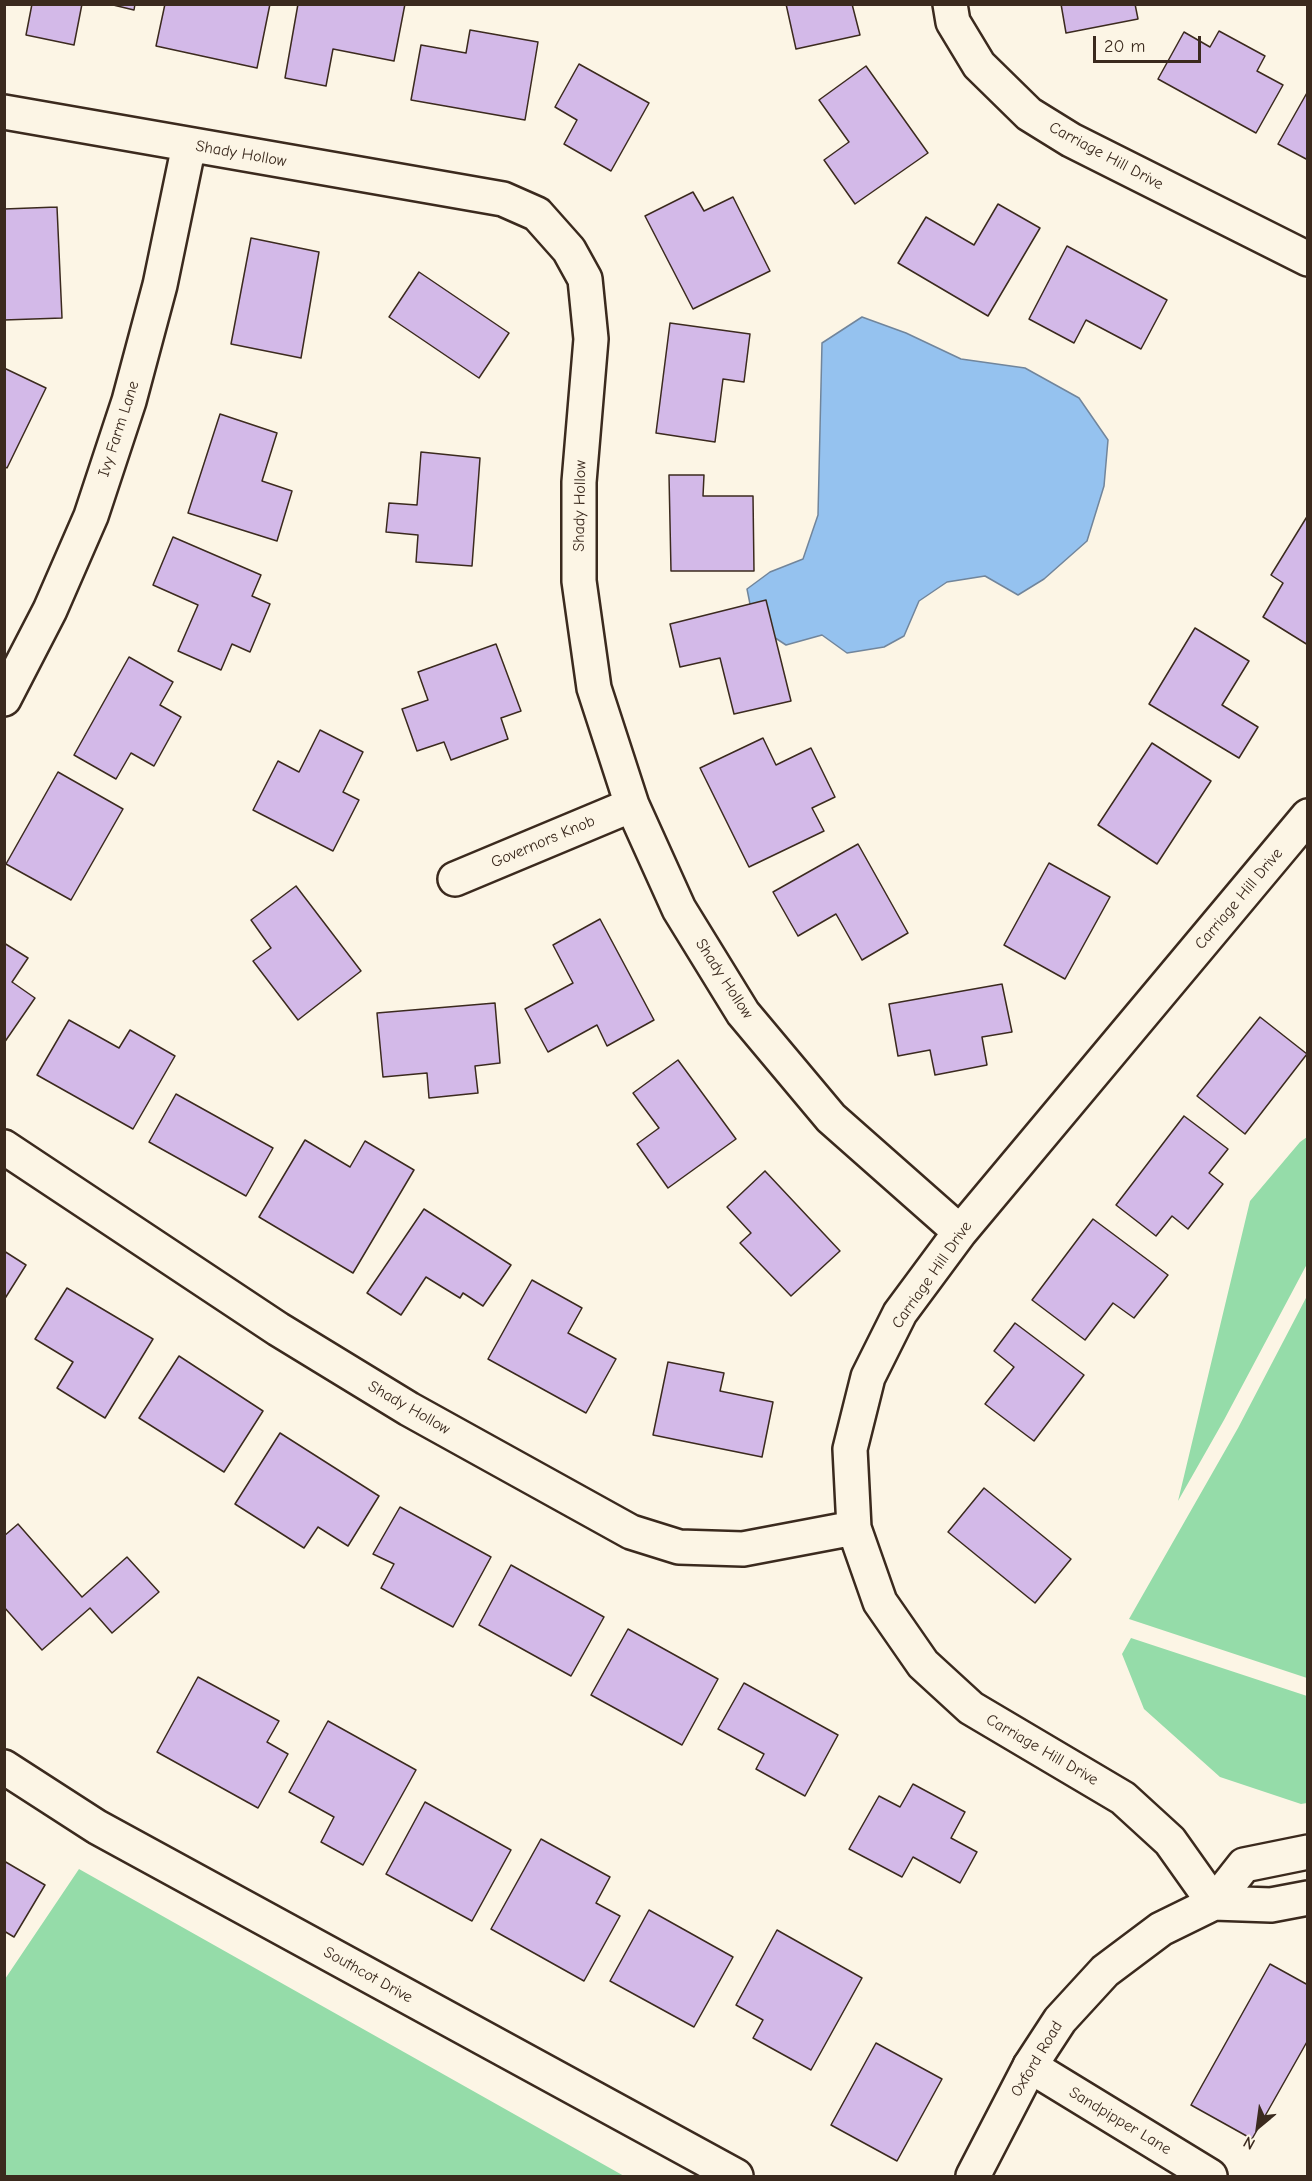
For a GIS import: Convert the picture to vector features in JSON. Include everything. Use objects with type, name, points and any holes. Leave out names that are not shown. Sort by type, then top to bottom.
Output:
[{"type":"street","name":"Carriage Hill Drive","points":[[950,4],[954,22],[979,65],[1029,114],[1071,140],[1308,259]]},
{"type":"street","name":"Shady Hollow","points":[[4,112],[503,199],[537,214],[569,250],[585,279],[591,339],[579,482],[579,582],[594,688],[632,805],[679,909],[743,1013],[831,1118],[960,1232]]},
{"type":"street","name":"Ivy Farm Lane","points":[[4,699],[50,610],[91,516],[126,411],[160,285],[189,145]]},
{"type":"street","name":"Governors Knob","points":[[455,879],[632,805]]},
{"type":"street","name":"Carriage Hill Drive","points":[[1214,1903],[1170,1841],[1123,1798],[971,1708],[923,1664],[880,1602],[854,1528],[850,1449],[868,1377],[900,1313],[960,1232],[1308,816]]},
{"type":"street","name":"Shady Hollow","points":[[4,1147],[278,1329],[409,1409],[631,1532],[679,1547],[743,1549],[854,1528]]},
{"type":"street","name":"Southcot Drive","points":[[4,1767],[97,1827],[736,2176]]},
{"type":"street","name":"Oxford Road","points":[[973,2176],[1030,2066],[1059,2020],[1106,1971],[1161,1929],[1214,1903],[1244,1865],[1308,1852]]},
{"type":"street","name":"Oxford Road","points":[[1214,1903],[1271,1905],[1308,1898]]},
{"type":"street","name":"Sandpipper Lane","points":[[1030,2066],[1210,2176]]},
{"type":"green space","points":[[1307,1137],[1307,1264],[1178,1501],[1250,1201],[1300,1142]]},
{"type":"green space","points":[[1307,1296],[1307,1678],[1129,1619],[1238,1428]]},
{"type":"green space","points":[[1131,1638],[1307,1696],[1307,1803],[1301,1804],[1220,1777],[1144,1709],[1122,1654]]},
{"type":"green space","points":[[79,1869],[624,2176],[5,2176],[5,1979]]},
{"type":"water","points":[[862,317],[906,333],[961,359],[1025,368],[1079,398],[1108,440],[1104,486],[1087,541],[1044,579],[1018,595],[985,576],[947,582],[919,601],[904,636],[884,647],[847,653],[822,635],[786,645],[754,624],[747,589],[770,572],[803,559],[818,515],[822,343]]},
{"type":"building","points":[[32,4],[82,4],[74,45],[26,35]]},
{"type":"building","points":[[109,4],[135,4],[134,10]]},
{"type":"building","points":[[165,4],[270,4],[257,68],[156,46]]},
{"type":"building","points":[[298,4],[405,4],[394,61],[333,49],[326,86],[285,78]]},
{"type":"building","points":[[786,4],[852,4],[860,35],[796,49]]},
{"type":"building","points":[[1061,4],[1135,4],[1138,19],[1066,33]]},
{"type":"building","points":[[470,30],[538,42],[525,120],[411,100],[421,45],[466,53]]},
{"type":"building","points":[[1219,31],[1265,56],[1257,71],[1283,85],[1256,133],[1158,79],[1184,32],[1210,47]]},
{"type":"building","points":[[579,64],[649,103],[611,171],[564,144],[577,120],[555,107]]},
{"type":"building","points":[[866,66],[928,153],[855,204],[824,160],[849,142],[819,100]]},
{"type":"building","points":[[1308,91],[1308,160],[1278,144]]},
{"type":"building","points":[[693,192],[704,211],[733,197],[770,271],[693,309],[645,216]]},
{"type":"building","points":[[998,204],[1040,228],[988,316],[898,263],[926,217],[974,245]]},
{"type":"building","points":[[57,207],[62,318],[4,320],[4,209]]},
{"type":"building","points":[[251,238],[319,252],[301,358],[231,344]]},
{"type":"building","points":[[1067,246],[1167,300],[1141,349],[1086,320],[1074,343],[1029,319]]},
{"type":"building","points":[[419,272],[509,333],[479,378],[389,317]]},
{"type":"building","points":[[670,323],[750,334],[744,382],[723,379],[715,442],[656,433]]},
{"type":"building","points":[[4,368],[46,388],[7,468],[4,466]]},
{"type":"building","points":[[220,414],[277,433],[262,481],[292,491],[277,541],[188,513]]},
{"type":"building","points":[[421,452],[480,458],[472,566],[416,562],[418,535],[386,532],[389,503],[417,505]]},
{"type":"building","points":[[669,475],[704,475],[703,496],[753,496],[754,571],[671,571]]},
{"type":"building","points":[[1308,515],[1308,645],[1263,617],[1283,583],[1271,575]]},
{"type":"building","points":[[173,537],[261,575],[252,596],[270,604],[250,652],[232,644],[221,670],[178,651],[198,605],[153,585]]},
{"type":"building","points":[[766,600],[791,701],[734,714],[720,658],[680,667],[670,624]]},
{"type":"building","points":[[1195,628],[1249,661],[1222,705],[1258,727],[1239,758],[1149,704]]},
{"type":"building","points":[[496,644],[521,711],[501,718],[508,739],[451,760],[444,742],[417,751],[402,709],[428,700],[418,672]]},
{"type":"building","points":[[129,657],[173,682],[160,705],[181,717],[154,766],[131,753],[116,779],[74,755]]},
{"type":"building","points":[[320,730],[363,752],[343,792],[359,800],[333,851],[253,810],[278,761],[299,772]]},
{"type":"building","points":[[763,738],[776,765],[811,748],[835,797],[812,808],[824,831],[749,867],[700,768]]},
{"type":"building","points":[[1152,743],[1211,781],[1157,864],[1098,825]]},
{"type":"building","points":[[58,772],[123,809],[71,900],[6,864]]},
{"type":"building","points":[[858,844],[908,933],[862,960],[836,914],[798,936],[773,892]]},
{"type":"building","points":[[1049,863],[1110,897],[1065,979],[1004,945]]},
{"type":"building","points":[[296,886],[361,971],[298,1020],[253,961],[271,948],[251,920]]},
{"type":"building","points":[[600,919],[654,1020],[607,1046],[597,1025],[548,1052],[525,1009],[573,983],[553,945]]},
{"type":"building","points":[[4,943],[28,958],[12,982],[35,998],[4,1043]]},
{"type":"building","points":[[1002,984],[1012,1032],[982,1037],[987,1065],[935,1075],[930,1050],[898,1056],[889,1004]]},
{"type":"building","points":[[495,1003],[500,1063],[475,1066],[478,1093],[429,1098],[427,1073],[383,1077],[377,1013]]},
{"type":"building","points":[[1260,1017],[1307,1054],[1245,1134],[1197,1096]]},
{"type":"building","points":[[69,1020],[119,1048],[130,1030],[175,1056],[133,1129],[37,1075]]},
{"type":"building","points":[[678,1060],[736,1139],[668,1188],[637,1144],[659,1128],[633,1093]]},
{"type":"building","points":[[176,1094],[273,1148],[246,1196],[149,1142]]},
{"type":"building","points":[[1184,1116],[1228,1149],[1209,1173],[1223,1184],[1188,1229],[1172,1216],[1156,1236],[1116,1205]]},
{"type":"building","points":[[305,1140],[350,1167],[365,1141],[414,1170],[353,1273],[259,1217]]},
{"type":"building","points":[[765,1171],[840,1251],[791,1296],[740,1243],[751,1233],[727,1207]]},
{"type":"building","points":[[424,1209],[511,1265],[483,1306],[463,1293],[460,1298],[426,1277],[401,1315],[367,1293]]},
{"type":"building","points":[[1093,1219],[1168,1275],[1134,1318],[1113,1303],[1085,1340],[1032,1300]]},
{"type":"building","points":[[4,1251],[26,1265],[4,1300]]},
{"type":"building","points":[[532,1280],[582,1308],[568,1333],[616,1359],[586,1413],[488,1359]]},
{"type":"building","points":[[67,1288],[153,1339],[105,1418],[57,1388],[73,1362],[35,1339]]},
{"type":"building","points":[[1015,1323],[1084,1375],[1034,1441],[985,1404],[1014,1367],[994,1351]]},
{"type":"building","points":[[179,1356],[263,1411],[224,1472],[139,1418]]},
{"type":"building","points":[[668,1362],[724,1373],[720,1391],[773,1402],[762,1457],[653,1435]]},
{"type":"building","points":[[280,1433],[379,1496],[348,1546],[318,1527],[304,1548],[235,1504]]},
{"type":"building","points":[[984,1488],[1071,1559],[1035,1603],[948,1532]]},
{"type":"building","points":[[400,1507],[491,1557],[453,1627],[381,1588],[394,1564],[373,1554]]},
{"type":"building","points":[[18,1524],[82,1597],[127,1557],[159,1592],[112,1633],[90,1608],[42,1650],[4,1607],[4,1536]]},
{"type":"building","points":[[511,1565],[604,1617],[571,1676],[479,1625]]},
{"type":"building","points":[[628,1629],[718,1679],[682,1745],[591,1695]]},
{"type":"building","points":[[198,1677],[279,1721],[267,1742],[288,1754],[258,1808],[157,1752]]},
{"type":"building","points":[[744,1683],[838,1735],[805,1796],[756,1769],[764,1754],[718,1729]]},
{"type":"building","points":[[328,1721],[416,1770],[363,1865],[321,1842],[334,1817],[289,1792]]},
{"type":"building","points":[[913,1784],[965,1812],[951,1838],[977,1852],[960,1883],[913,1857],[902,1877],[849,1849],[879,1796],[900,1807]]},
{"type":"building","points":[[425,1802],[511,1850],[472,1921],[386,1874]]},
{"type":"building","points":[[541,1839],[610,1877],[596,1903],[620,1916],[584,1981],[491,1929]]},
{"type":"building","points":[[4,1861],[45,1885],[14,1937],[4,1931]]},
{"type":"building","points":[[649,1910],[733,1957],[694,2027],[610,1981]]},
{"type":"building","points":[[777,1930],[862,1978],[811,2070],[753,2038],[763,2020],[736,2005]]},
{"type":"building","points":[[1270,1964],[1308,1985],[1308,2040],[1252,2139],[1191,2105]]},
{"type":"building","points":[[876,2043],[942,2079],[897,2161],[831,2125]]}]
